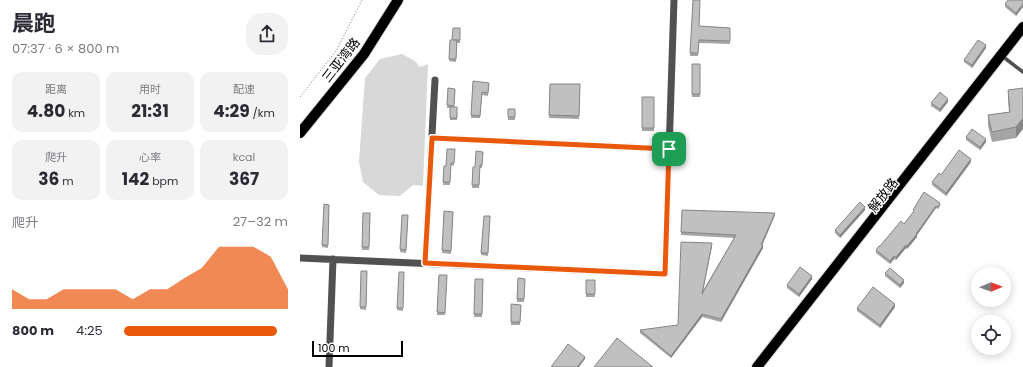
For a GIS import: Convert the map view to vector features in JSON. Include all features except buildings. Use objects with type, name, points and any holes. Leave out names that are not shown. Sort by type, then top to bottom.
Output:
[{"type":"main road","name":"三亚湾路","points":[[300,122],[357,52],[391,0]]},
{"type":"main road","name":"三亚湾路","points":[[300,133],[364,54],[398,0]]},
{"type":"main road","points":[[756,367],[1023,27]]},
{"type":"main road","name":"解放路","points":[[764,367],[1023,38]]},
{"type":"street","points":[[300,258],[665,274],[674,0]]},
{"type":"street","points":[[425,263],[436,80]]},
{"type":"street","points":[[432,138],[669,149]]},
{"type":"street","points":[[329,367],[333,259]]},
{"type":"lane","points":[[1006,59],[1023,72]]},
{"type":"path","points":[[300,97],[336,51],[362,0]]},
{"type":"shaded area","points":[[402,54],[415,61],[420,67],[428,64],[423,186],[413,185],[400,196],[379,195],[363,182],[359,162],[365,78],[380,59]]},
{"type":"route","points":[[432,138],[669,149],[665,274],[425,263],[432,138]]}]
